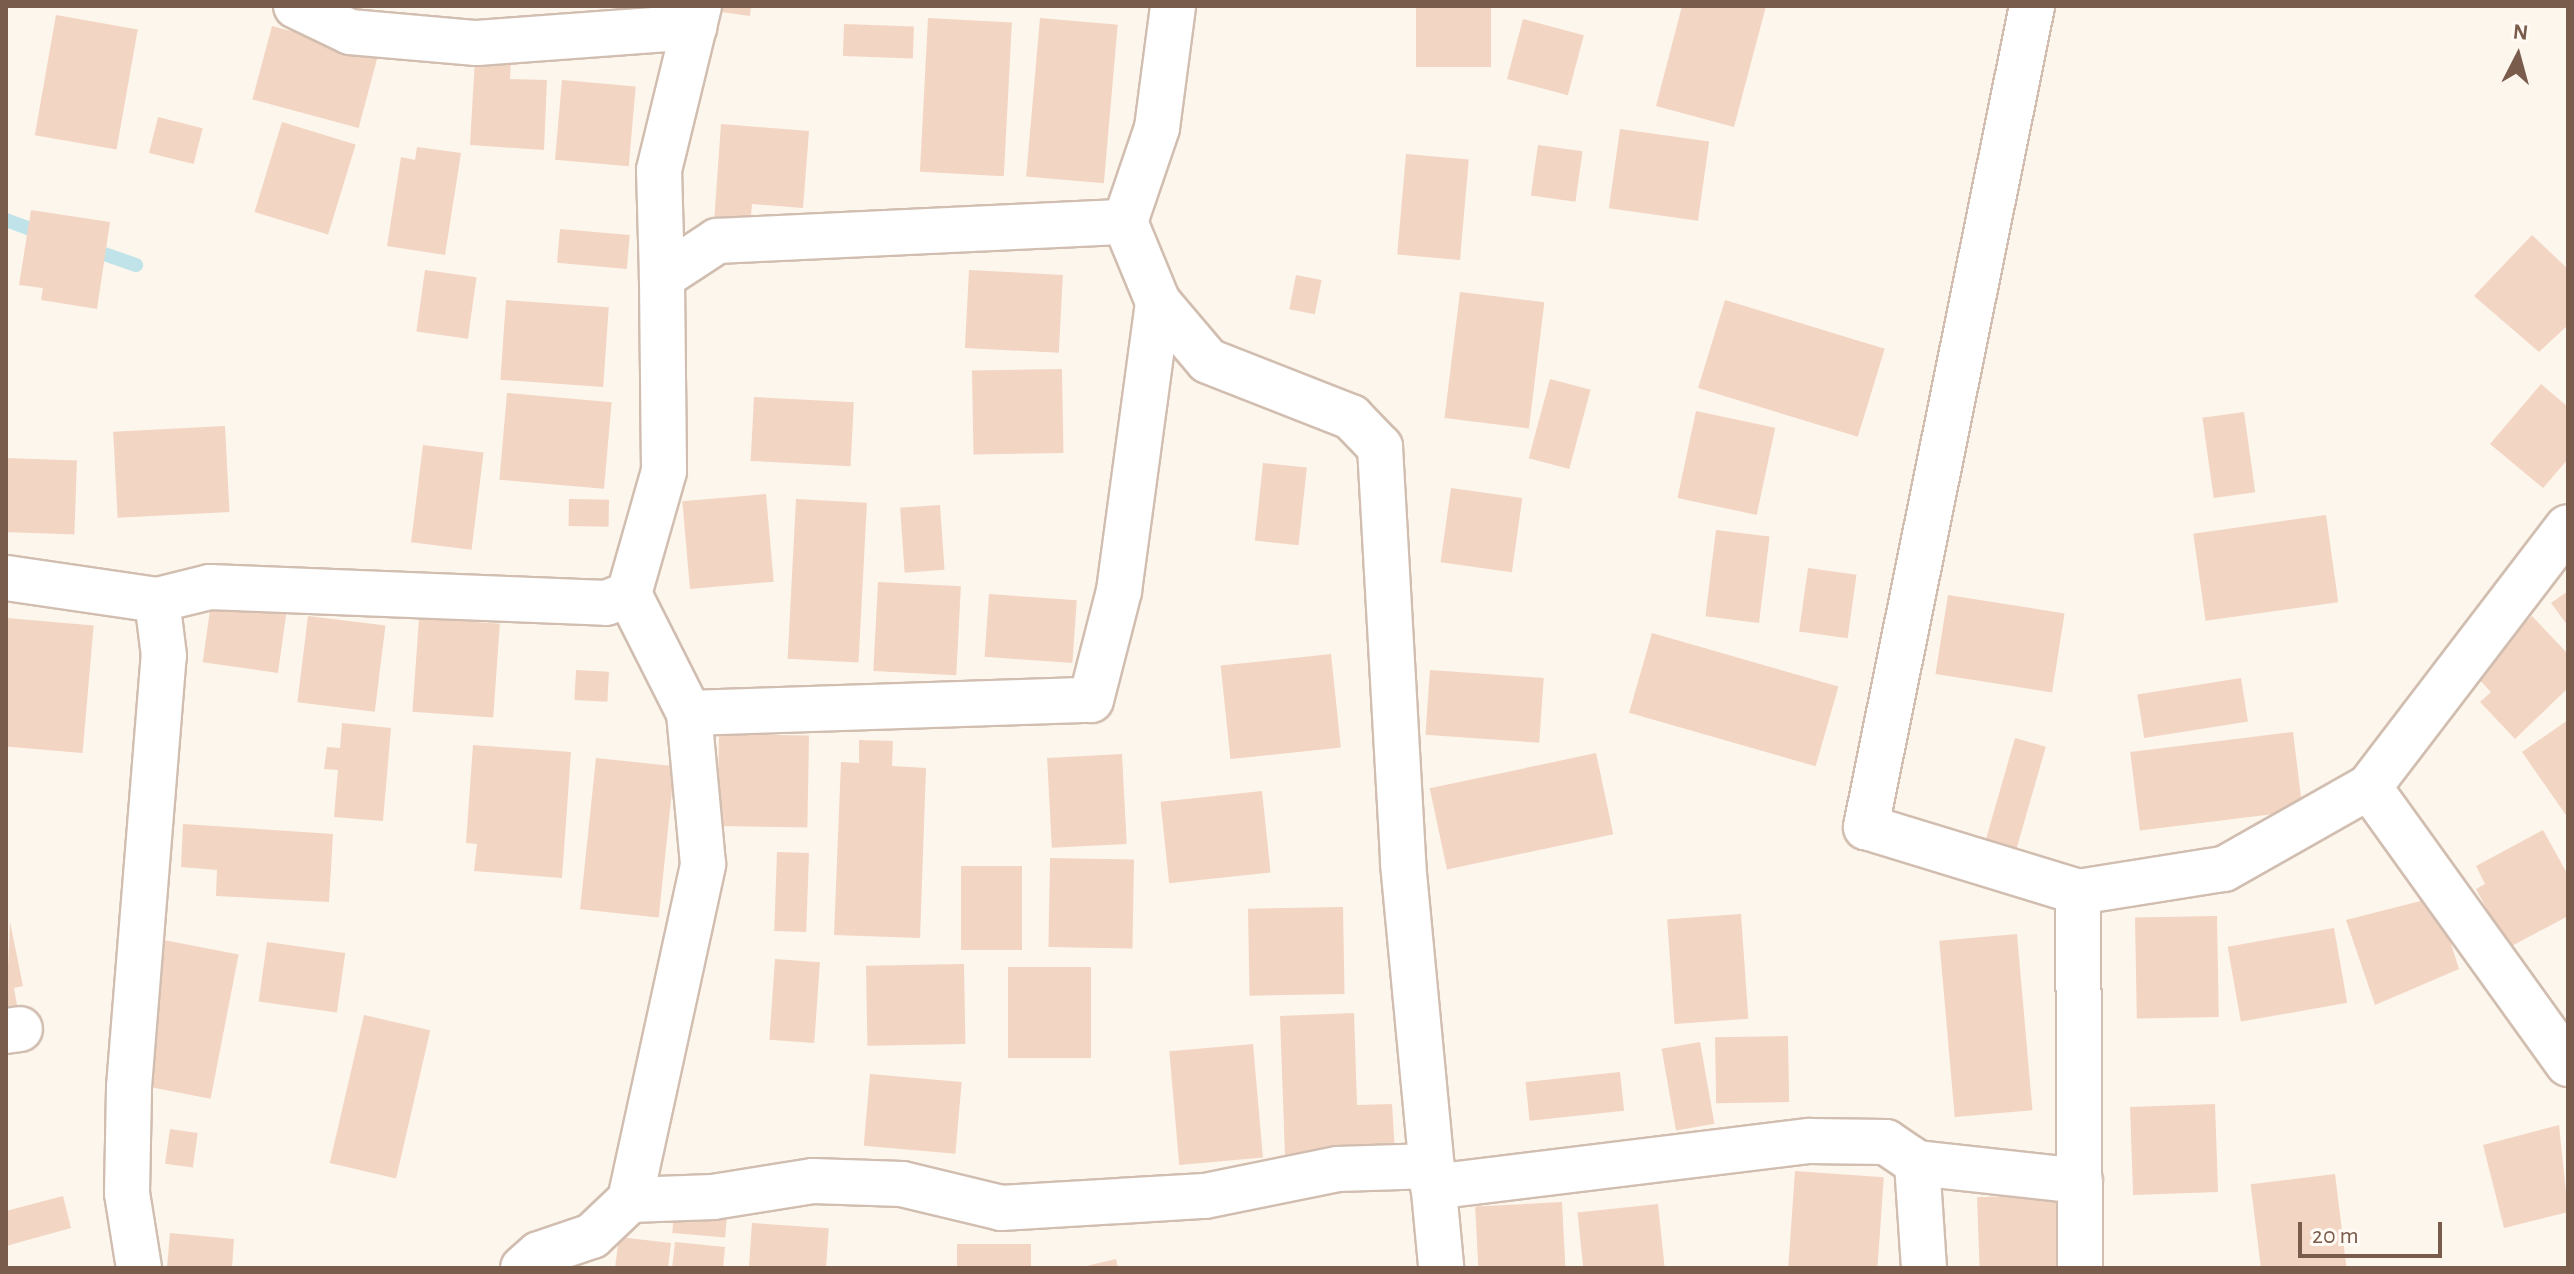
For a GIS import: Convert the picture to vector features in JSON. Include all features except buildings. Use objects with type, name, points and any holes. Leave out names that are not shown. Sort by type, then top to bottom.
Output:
[{"type":"street","points":[[296,6],[350,32],[477,43],[696,17],[659,170],[664,471],[629,594],[689,713],[703,864],[630,1200],[592,1236],[539,1254],[523,1268]]},
{"type":"street","points":[[1173,6],[1157,128],[1125,222],[1158,302],[1208,361],[1351,417],[1380,447],[1403,863],[1441,1268]]},
{"type":"street","points":[[2032,6],[1866,827],[2078,892],[2224,869],[2369,787],[2568,527]]},
{"type":"street","points":[[662,277],[717,241],[1125,222]]},
{"type":"street","points":[[689,713],[1091,700],[1119,591],[1158,302]]},
{"type":"street","points":[[6,578],[157,600],[210,587],[606,603],[629,594]]},
{"type":"street","points":[[139,1268],[127,1193],[129,1087],[164,656],[157,600]]},
{"type":"street","points":[[2369,787],[2568,1064]]},
{"type":"street","points":[[2078,892],[2080,1268]]},
{"type":"street","points":[[630,1200],[713,1197],[813,1181],[902,1184],[1001,1208],[1205,1196],[1338,1169],[1432,1177],[1809,1141],[1886,1142],[1917,1163],[2080,1181]]},
{"type":"street","points":[[1917,1163],[1924,1268]]},
{"type":"waterway","points":[[6,220],[44,234]]},
{"type":"waterway","points":[[87,248],[136,265]]}]
